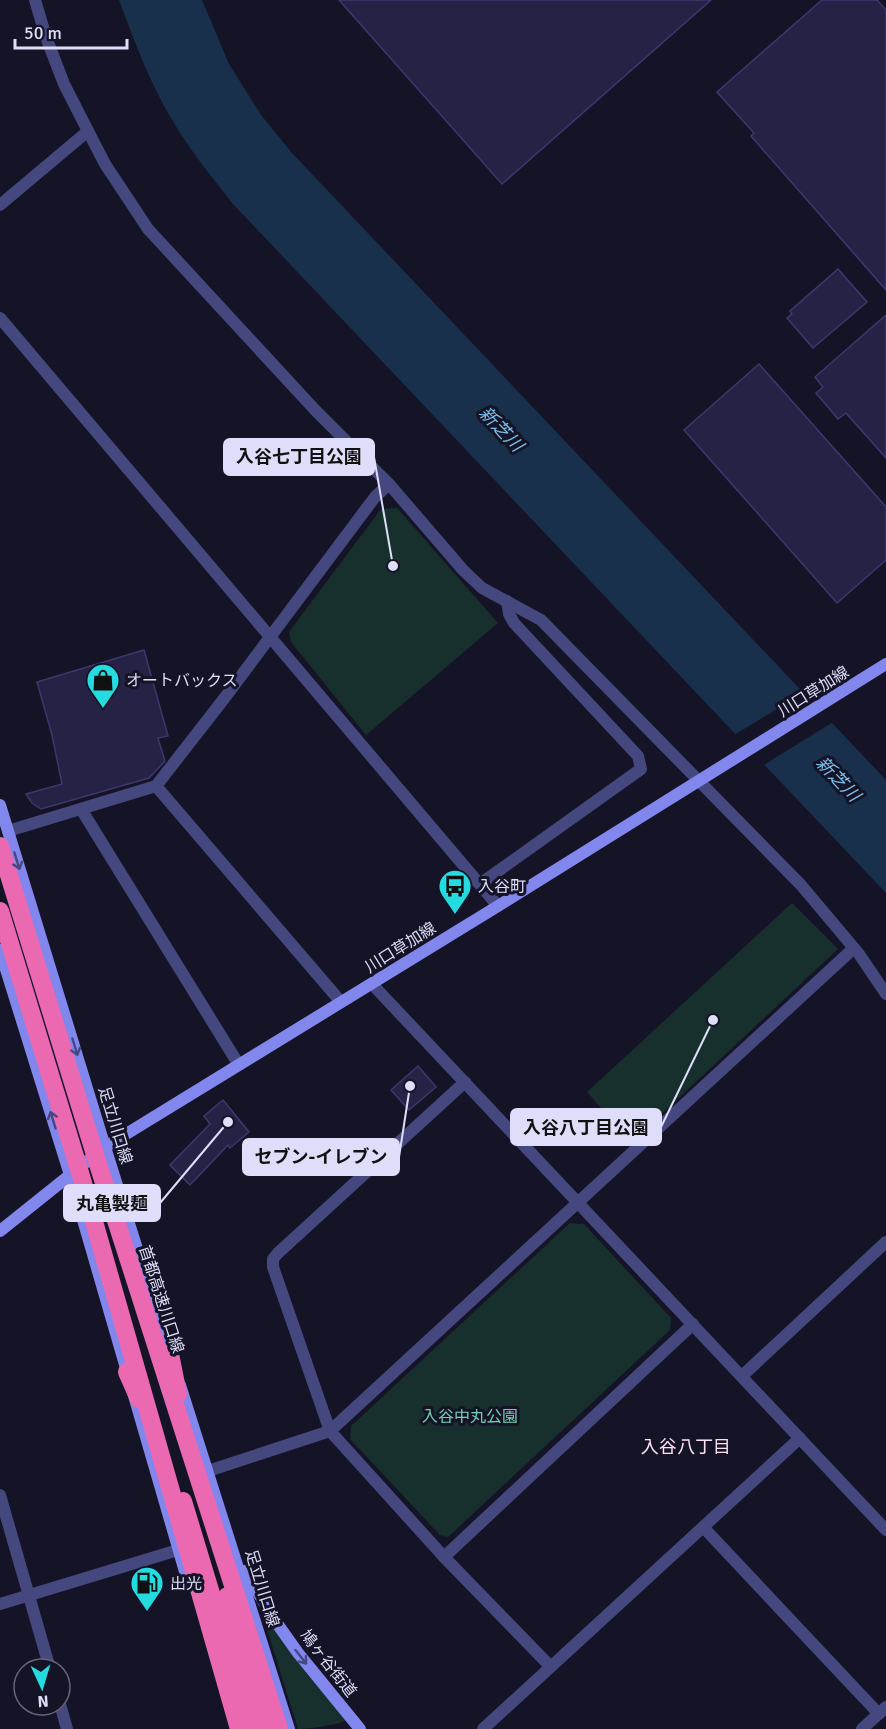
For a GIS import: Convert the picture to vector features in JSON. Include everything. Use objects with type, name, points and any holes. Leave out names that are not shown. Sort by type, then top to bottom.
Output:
[{"type":"highway","name":"首都高速川口線","points":[[4,839],[97,1161],[279,1729]]},
{"type":"highway","points":[[0,911],[81,1176],[239,1729]]},
{"type":"highway","points":[[170,1354],[190,1500],[252,1729]]},
{"type":"highway","points":[[127,1372],[190,1500],[267,1729]]},
{"type":"main road","name":"川口草加線","points":[[0,1231],[105,1147],[372,984],[886,664]]},
{"type":"main road","name":"足立川口線","points":[[0,805],[4,839],[105,1147],[289,1729]]},
{"type":"main road","points":[[0,950],[70,1175],[231,1729]]},
{"type":"main road","name":"鳩ヶ谷街道","points":[[235,1555],[298,1653],[360,1729]]},
{"type":"street","points":[[35,0],[46,37],[87,131],[105,164],[154,237],[316,411],[389,484],[463,570],[482,588],[541,620],[801,885],[854,948],[886,994]]},
{"type":"street","points":[[0,205],[87,131]]},
{"type":"street","points":[[0,318],[498,906]]},
{"type":"street","points":[[4,839],[81,809],[156,786],[375,497],[389,484]]},
{"type":"street","points":[[480,884],[641,769],[638,756],[514,623],[508,614],[507,601]]},
{"type":"street","points":[[156,786],[341,1002]]},
{"type":"street","points":[[81,809],[239,1065]]},
{"type":"street","points":[[208,1471],[330,1431],[854,948]]},
{"type":"street","points":[[372,984],[886,1530]]},
{"type":"street","points":[[465,1082],[286,1245],[273,1259],[273,1267],[330,1431],[444,1557],[550,1666]]},
{"type":"street","points":[[742,1376],[886,1242]]},
{"type":"street","points":[[444,1557],[693,1324]]},
{"type":"street","points":[[483,1729],[800,1438]]},
{"type":"street","points":[[0,1495],[47,1657]]},
{"type":"street","points":[[703,1527],[882,1710],[862,1729]]},
{"type":"street","points":[[0,1604],[178,1550]]},
{"type":"green space","points":[[397,508],[498,623],[366,735],[291,642],[289,632],[381,509]]},
{"type":"green space","points":[[792,903],[838,949],[638,1136],[624,1120],[617,1126],[587,1092]]},
{"type":"green space","name":"入谷中丸公園","points":[[570,1223],[584,1224],[671,1318],[670,1330],[448,1537],[440,1535],[350,1439],[351,1426]]},
{"type":"green space","points":[[268,1620],[298,1663],[346,1720],[330,1725],[298,1729],[265,1623]]},
{"type":"water","name":"新芝川","points":[[119,0],[202,0],[229,64],[261,115],[292,153],[886,780],[886,893],[233,204],[193,151],[163,104],[142,60]]},
{"type":"pier","points":[[807,691],[835,721],[762,766],[734,735]]},
{"type":"building","points":[[339,0],[711,0],[502,184]]},
{"type":"building","points":[[822,0],[877,0],[886,10],[886,290],[751,136],[754,133],[717,92]]},
{"type":"building","points":[[838,269],[867,302],[813,348],[787,318],[792,314],[790,311]]},
{"type":"building","points":[[886,315],[886,458],[846,413],[838,419],[816,393],[823,387],[815,377]]},
{"type":"building","points":[[759,364],[886,507],[886,560],[837,603],[684,430]]},
{"type":"building","name":"オートバックス","points":[[144,650],[168,736],[158,738],[165,761],[149,778],[41,809],[32,803],[26,794],[62,784],[52,735],[37,682]]},
{"type":"building","points":[[418,1066],[436,1087],[409,1110],[391,1090]]},
{"type":"building","points":[[223,1100],[249,1132],[230,1148],[228,1145],[190,1185],[170,1165],[210,1124],[204,1116]]},
{"type":"place","name":"入谷七丁目公園","points":[[393,566]]},
{"type":"place","name":"オートバックス","points":[[103,709]]},
{"type":"place","name":"入谷町","points":[[455,915]]},
{"type":"place","name":"入谷八丁目公園","points":[[713,1020]]},
{"type":"place","name":"セブン-イレブン","points":[[410,1086]]},
{"type":"place","name":"丸亀製麺","points":[[228,1122]]},
{"type":"place","name":"出光","points":[[147,1612]]},
{"type":"district","name":"入谷八丁目","points":[[686,1447]]}]
